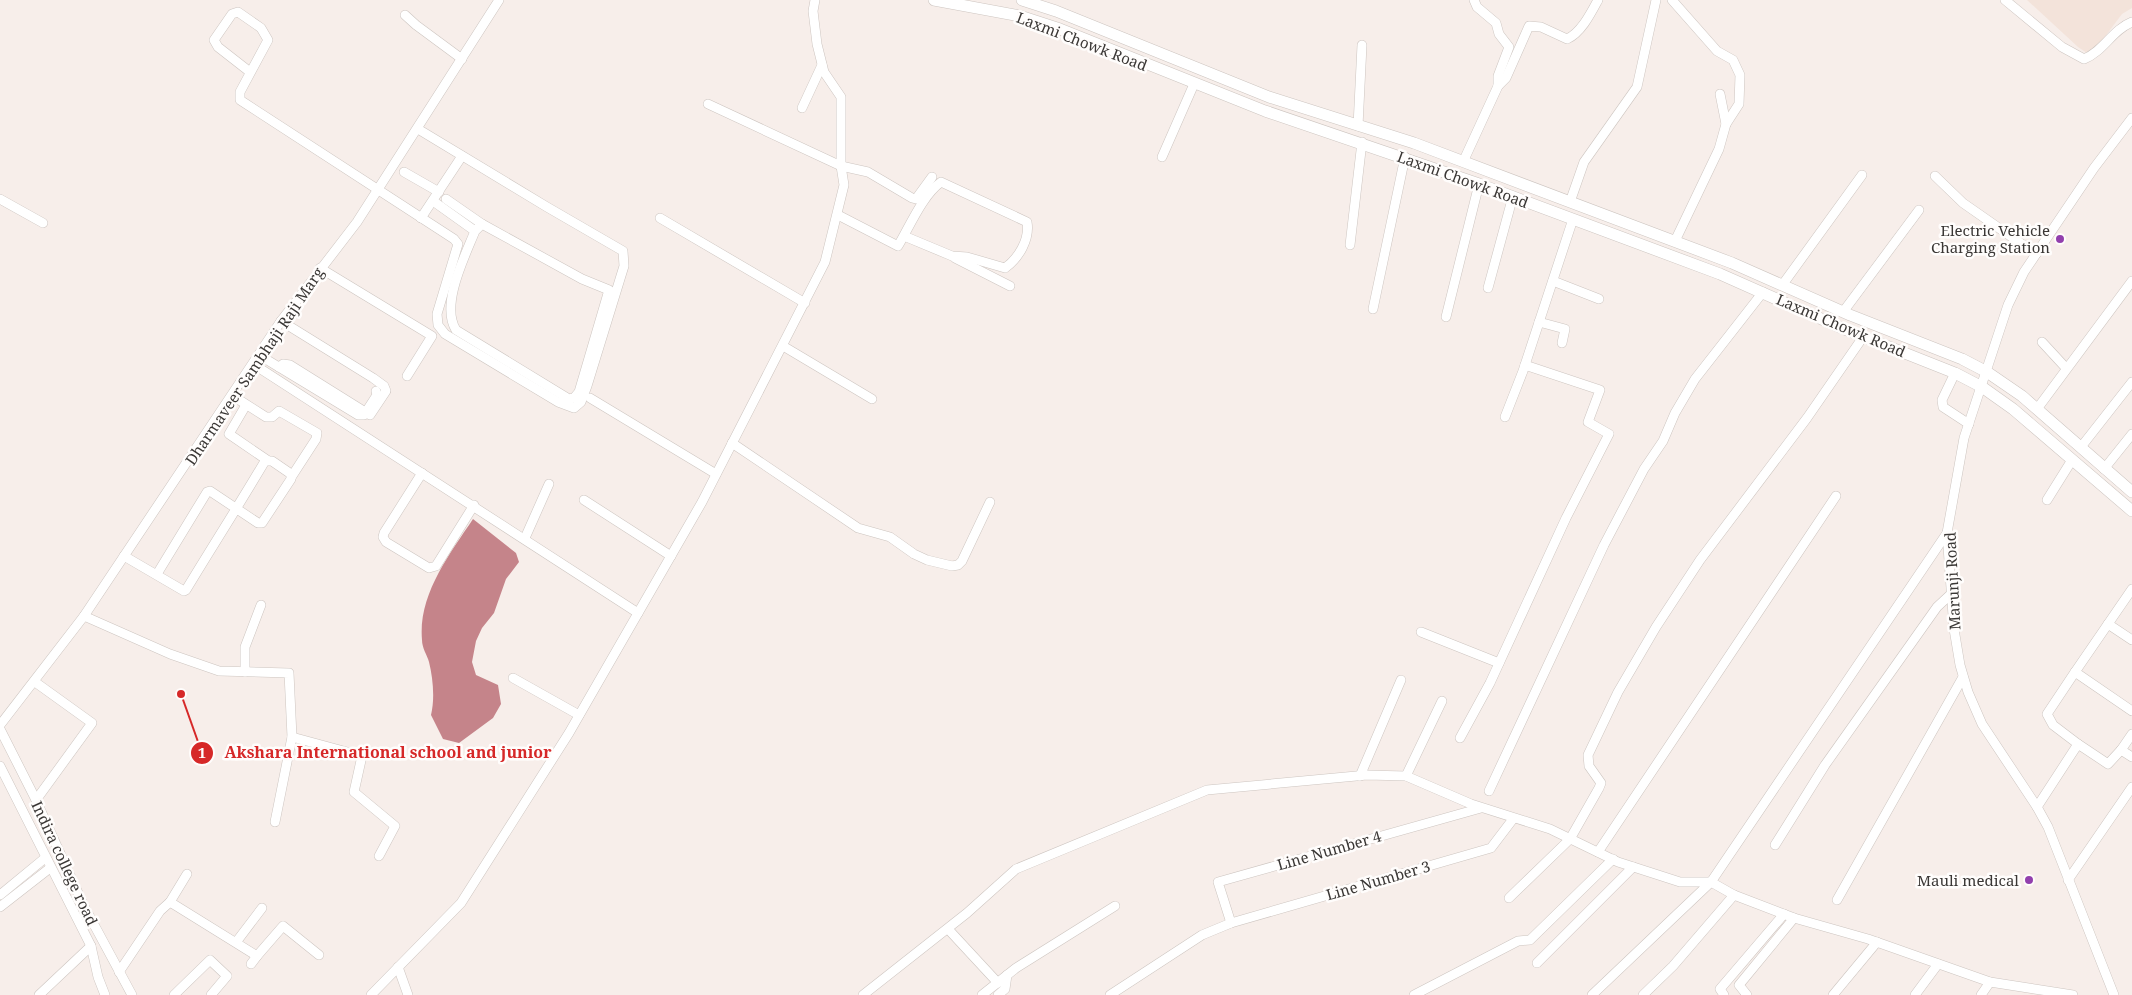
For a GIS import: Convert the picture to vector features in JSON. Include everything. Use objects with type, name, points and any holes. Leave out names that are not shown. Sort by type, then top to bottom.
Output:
[{"type":"main road","name":"Laxmi Chowk Road","points":[[934,0],[1020,16],[1060,29],[1265,111],[1362,142],[1480,184],[1761,291],[1863,336],[1955,373],[1982,387],[2013,408],[2094,481],[2132,511]]},
{"type":"main road","name":"Laxmi Chowk Road","points":[[1022,0],[1064,14],[1269,97],[1463,162],[1675,241],[1783,284],[1843,312],[1962,359],[1987,372],[2037,409],[2132,492]]},
{"type":"main road","points":[[1373,146],[1378,132]]},
{"type":"main road","points":[[1573,219],[1574,203]]},
{"type":"main road","points":[[1761,291],[1766,277]]},
{"type":"main road","points":[[2094,481],[2104,469]]},
{"type":"street","name":"Dharmaveer Sambhaji Raji Marg","points":[[0,725],[84,616],[233,396],[281,321],[357,222],[499,0]]},
{"type":"street","points":[[371,995],[461,902],[579,715],[716,474],[825,262],[844,185],[841,97],[824,72],[822,65],[817,44],[813,11],[814,0]]},
{"type":"street","points":[[1474,0],[1477,7],[1496,23],[1499,34],[1509,47],[1498,76],[1498,86]]},
{"type":"street","points":[[1463,162],[1498,86],[1506,78],[1529,26],[1541,28],[1567,38],[1573,36],[1591,14],[1598,0]]},
{"type":"street","points":[[1574,203],[1584,162],[1637,87],[1656,0]]},
{"type":"street","points":[[1672,0],[1717,51],[1733,60],[1740,75],[1739,104],[1726,124],[1719,149],[1675,241]]},
{"type":"street","points":[[2005,0],[2062,47],[2084,59],[2094,55],[2119,29],[2132,22]]},
{"type":"street","points":[[250,72],[218,47],[214,40],[232,14],[238,12],[261,28],[268,40],[240,92],[240,100],[454,239],[458,244],[437,314],[438,325],[445,334],[558,402],[574,408],[581,402],[624,266],[623,250],[462,156],[418,128]]},
{"type":"street","points":[[405,15],[462,59]]},
{"type":"street","points":[[1358,126],[1362,45]]},
{"type":"street","points":[[802,108],[822,65]]},
{"type":"street","points":[[1162,157],[1194,84]]},
{"type":"street","points":[[1720,94],[1726,124]]},
{"type":"street","points":[[708,104],[842,166],[868,172],[912,198],[920,196],[932,177]]},
{"type":"street","name":"Marunji Road","points":[[2114,995],[2048,827],[2037,807],[1982,724],[1968,692],[1963,677],[1954,629],[1947,533],[1959,462],[1969,424],[2008,304],[2036,254],[2094,168],[2132,118]]},
{"type":"street","points":[[1350,245],[1362,142]]},
{"type":"street","points":[[421,218],[462,156]]},
{"type":"street","points":[[1373,309],[1404,157]]},
{"type":"street","points":[[404,172],[439,192]]},
{"type":"street","points":[[1783,284],[1862,175]]},
{"type":"street","points":[[1935,176],[1963,203],[2036,254]]},
{"type":"street","points":[[838,215],[898,246],[933,188],[941,182],[1027,222],[1029,234],[1014,262],[1006,268],[967,257],[952,256]]},
{"type":"street","points":[[1446,316],[1480,184]]},
{"type":"street","points":[[1488,288],[1513,196]]},
{"type":"street","points":[[0,198],[42,223]]},
{"type":"street","points":[[446,199],[482,224],[582,279],[609,290],[578,392],[574,398],[569,399],[456,330],[451,322],[449,315],[453,291],[476,231],[482,224]]},
{"type":"street","points":[[433,201],[476,231]]},
{"type":"street","points":[[1843,312],[1919,210]]},
{"type":"street","points":[[660,218],[806,302]]},
{"type":"street","points":[[1505,417],[1525,365],[1573,219]]},
{"type":"street","points":[[904,236],[952,256],[1010,286]]},
{"type":"street","points":[[320,268],[432,336],[407,376]]},
{"type":"street","points":[[1553,281],[1599,299]]},
{"type":"street","points":[[2037,409],[2132,281]]},
{"type":"street","points":[[1489,791],[1604,545],[1644,469],[1663,441],[1675,413],[1695,378],[1761,291]]},
{"type":"street","points":[[260,355],[279,367],[283,364],[290,365],[370,415],[386,391],[384,386],[281,321]]},
{"type":"street","points":[[1539,322],[1566,329],[1562,343]]},
{"type":"street","points":[[1509,898],[1570,839],[1601,783],[1589,766],[1588,755],[1618,692],[1656,627],[1700,560],[1807,418],[1863,336]]},
{"type":"street","points":[[2042,342],[2066,368]]},
{"type":"street","points":[[783,346],[872,399]]},
{"type":"street","points":[[253,364],[525,538],[638,613]]},
{"type":"street","points":[[1460,738],[1499,663],[1566,518],[1609,434],[1588,422],[1600,390],[1525,365]]},
{"type":"street","points":[[1955,373],[1942,400],[1943,406],[1969,424]]},
{"type":"street","points":[[2081,448],[2132,382]]},
{"type":"street","points":[[366,412],[377,395],[376,391]]},
{"type":"street","points":[[157,574],[207,492],[210,491],[258,523],[263,523],[316,439],[317,433],[284,412],[279,411],[269,418],[233,396]]},
{"type":"street","points":[[590,398],[716,474]]},
{"type":"street","points":[[246,404],[229,434],[292,476]]},
{"type":"street","points":[[2104,469],[2132,434]]},
{"type":"street","points":[[732,443],[858,528],[890,537],[914,554],[927,560],[952,566],[958,565],[962,561],[990,502]]},
{"type":"street","points":[[124,556],[186,590],[267,460]]},
{"type":"street","points":[[2047,500],[2072,460]]},
{"type":"street","points":[[422,472],[384,532],[383,537],[386,542],[429,568],[433,568],[474,506]]},
{"type":"street","points":[[525,538],[549,484]]},
{"type":"street","points":[[1598,852],[1836,496]]},
{"type":"street","points":[[584,500],[670,556]]},
{"type":"street","points":[[1592,995],[1711,882],[1947,533]]},
{"type":"street","points":[[2132,589],[2047,714],[2053,725],[2108,764],[2132,734]]},
{"type":"street","points":[[1775,845],[1825,766],[1938,607],[1951,594]]},
{"type":"street","points":[[245,672],[245,647],[261,605]]},
{"type":"street","points":[[84,616],[170,654],[219,671],[289,673],[292,737],[275,822]]},
{"type":"street","points":[[2108,624],[2132,640]]},
{"type":"street","points":[[1421,632],[1499,663]]},
{"type":"street","points":[[2075,672],[2132,711]]},
{"type":"street","points":[[1837,900],[1963,677]]},
{"type":"street","points":[[513,678],[579,715]]},
{"type":"street","points":[[1360,776],[1401,680]]},
{"type":"street","points":[[35,682],[92,723],[36,800]]},
{"type":"street","points":[[1406,776],[1442,701]]},
{"type":"street","name":"Indira college road","points":[[0,729],[36,800],[62,861],[132,995]]},
{"type":"street","points":[[292,737],[362,756],[354,792],[395,826],[379,856]]},
{"type":"street","points":[[2037,807],[2078,744]]},
{"type":"street","points":[[2121,750],[2132,758]]},
{"type":"street","name":"Indira college road","points":[[0,766],[91,946],[98,976],[105,995]]},
{"type":"street","points":[[863,995],[948,929],[1016,869],[1206,790],[1360,776],[1406,776],[1482,808],[1550,829],[1633,867],[1680,882],[1711,882],[1734,895],[1794,918],[1878,942],[1990,982],[2023,991],[2073,995]]},
{"type":"street","points":[[2068,880],[2132,787]]},
{"type":"street","name":"Line Number 4","points":[[1231,923],[1218,882],[1482,808]]},
{"type":"street","name":"Line Number 3","points":[[1110,995],[1202,935],[1231,923],[1491,848],[1513,819]]},
{"type":"street","points":[[0,895],[45,858]]},
{"type":"street","points":[[1414,995],[1518,941],[1530,940],[1613,859]]},
{"type":"street","points":[[1537,962],[1633,867]]},
{"type":"street","points":[[0,907],[50,868]]},
{"type":"street","points":[[119,972],[160,911],[170,902],[187,874]]},
{"type":"street","points":[[1643,995],[1673,966],[1734,895]]},
{"type":"street","points":[[170,902],[237,941],[257,956]]},
{"type":"street","points":[[982,995],[1007,975],[1115,906]]},
{"type":"street","points":[[237,941],[262,908]]},
{"type":"street","points":[[1724,995],[1720,989],[1784,914]]},
{"type":"street","points":[[1747,995],[1739,985],[1794,918]]},
{"type":"street","points":[[251,964],[283,926],[319,955]]},
{"type":"street","points":[[948,929],[998,983]]},
{"type":"street","points":[[1833,995],[1878,942]]},
{"type":"street","points":[[39,995],[91,946]]},
{"type":"street","points":[[174,995],[210,960],[226,976],[211,995]]},
{"type":"street","points":[[1915,995],[1938,964]]},
{"type":"street","points":[[398,967],[408,995]]},
{"type":"street","points":[[998,995],[1005,989],[1007,975]]},
{"type":"street","points":[[1981,995],[1990,982]]},
{"type":"shaded area","points":[[2027,0],[2132,0],[2132,8],[2122,14],[2098,46],[2087,53]]},
{"type":"shaded area","points":[[473,519],[516,553],[519,562],[506,579],[494,613],[482,628],[476,641],[472,662],[476,675],[498,685],[501,704],[493,718],[459,743],[443,739],[431,715],[433,702],[432,682],[429,662],[422,643],[422,623],[430,591],[437,576]]},
{"type":"place","name":"Electric Vehicle Charging Station","points":[[2060,239]]},
{"type":"place","name":"Akshara International school and junior","points":[[181,694]]},
{"type":"place","name":"Mauli medical","points":[[2029,880]]}]
